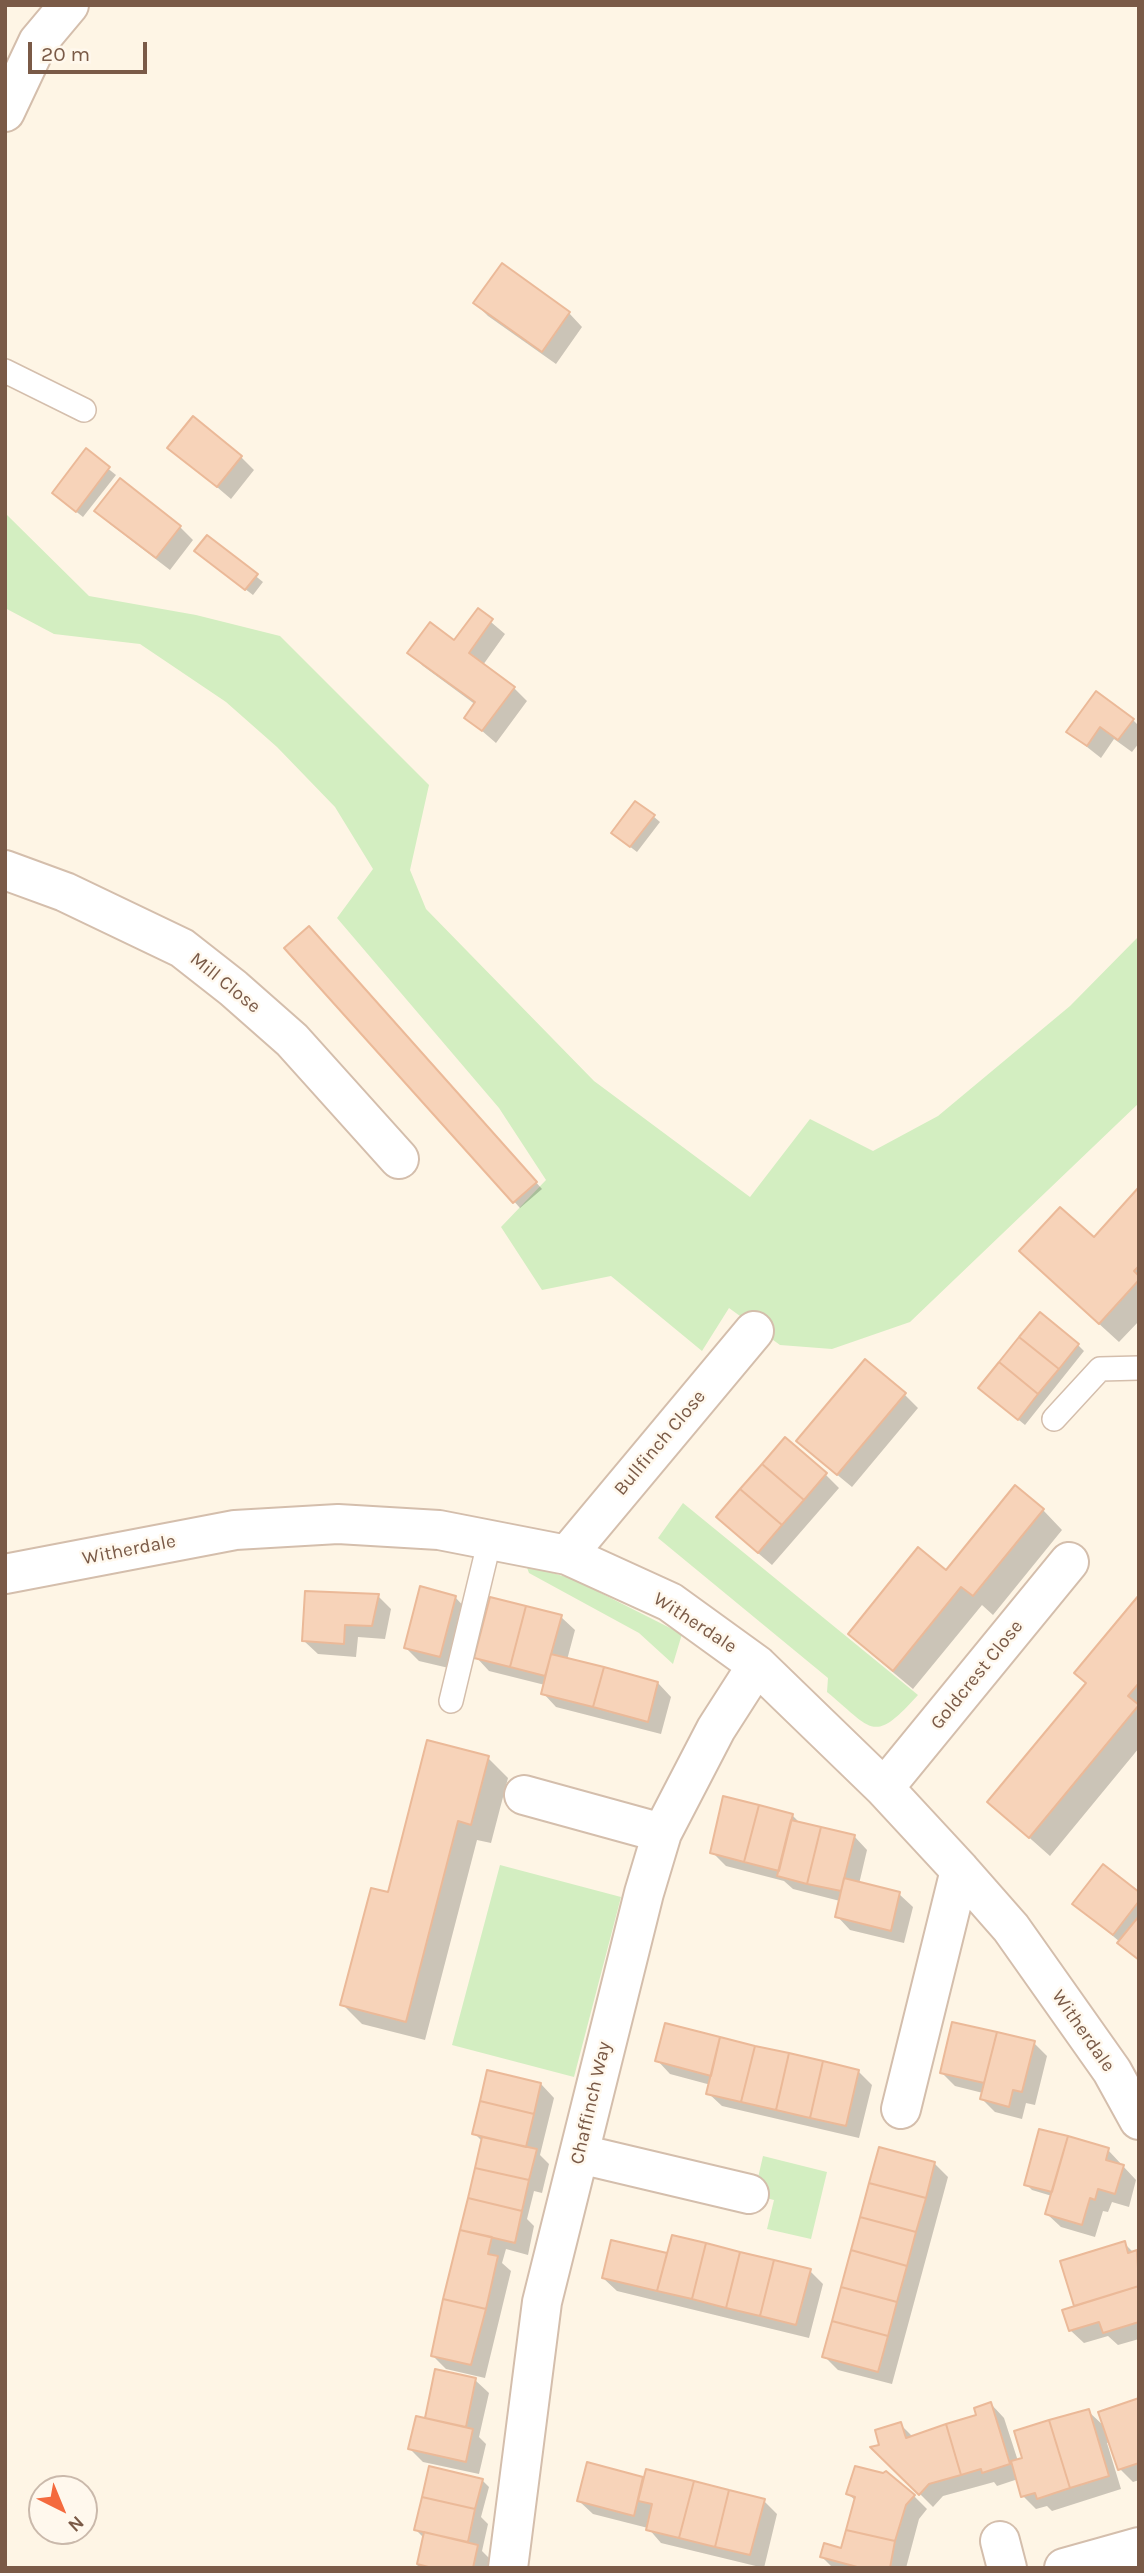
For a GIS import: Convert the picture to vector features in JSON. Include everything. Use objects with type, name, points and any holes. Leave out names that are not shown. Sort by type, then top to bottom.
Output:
[{"type":"street","points":[[5,112],[38,42],[69,5]]},
{"type":"street","name":"Mill Close","points":[[5,870],[65,892],[182,948],[233,988],[292,1041],[399,1159]]},
{"type":"street","name":"Bullfinch Close","points":[[567,1555],[754,1331]]},
{"type":"street","name":"Witherdale","points":[[5,1574],[235,1530],[338,1524],[439,1530],[567,1555],[670,1602],[757,1665],[884,1788],[960,1870],[1125,2061],[1139,2120]]},
{"type":"street","name":"Goldcrest Close","points":[[884,1788],[1069,1562]]},
{"type":"street","name":"Chaffinch Way","points":[[509,2568],[542,2302],[593,2088],[644,1893],[662,1833],[716,1729],[757,1665]]},
{"type":"street","points":[[524,1795],[662,1833]]},
{"type":"street","points":[[901,2109],[960,1870]]},
{"type":"street","points":[[579,2154],[749,2194]]},
{"type":"street","points":[[1064,2568],[1125,2556]]},
{"type":"lane","points":[[5,371],[84,410]]},
{"type":"lane","points":[[1054,1419],[1100,1368],[1139,1368]]},
{"type":"lane","points":[[451,1701],[490,1539]]},
{"type":"green space","points":[[5,513],[89,596],[196,615],[280,636],[429,785],[410,870],[426,909],[594,1081],[750,1197],[810,1119],[873,1151],[938,1116],[1070,1006],[1139,936],[1139,1103],[910,1322],[832,1349],[780,1345],[729,1308],[702,1351],[611,1276],[542,1290],[501,1227],[546,1180],[499,1108],[337,918],[373,869],[335,807],[277,747],[226,702],[140,644],[54,634],[5,608]]},
{"type":"green space","points":[[683,1503],[918,1695],[903,1711],[882,1726],[873,1727],[854,1716],[827,1692],[828,1678],[658,1538]]},
{"type":"green space","points":[[526,1565],[573,1579],[682,1634],[673,1664],[639,1633],[529,1573]]},
{"type":"green space","points":[[500,1865],[621,1897],[574,2077],[452,2045]]},
{"type":"green space","points":[[763,2156],[827,2172],[811,2239],[767,2229],[774,2200],[754,2195]]},
{"type":"building","points":[[502,263],[570,312],[542,352],[473,303]]},
{"type":"building","points":[[193,416],[242,456],[217,487],[167,448]]},
{"type":"building","points":[[86,448],[110,467],[76,512],[52,493]]},
{"type":"building","points":[[120,478],[181,526],[156,558],[94,511]]},
{"type":"building","points":[[207,535],[258,574],[245,590],[194,551]]},
{"type":"building","points":[[478,608],[493,619],[469,653],[515,687],[482,731],[464,718],[475,702],[407,653],[430,622],[454,640]]},
{"type":"building","points":[[1096,691],[1134,719],[1118,740],[1100,727],[1087,746],[1066,732]]},
{"type":"building","points":[[635,801],[655,815],[630,847],[611,833]]},
{"type":"building","points":[[309,926],[537,1182],[513,1203],[284,948]]},
{"type":"building","points":[[1139,1187],[1139,1266],[1134,1271],[1139,1280],[1099,1324],[1019,1251],[1060,1207],[1094,1237]]},
{"type":"building","points":[[1040,1312],[1079,1344],[1059,1369],[1019,1337]]},
{"type":"building","points":[[1019,1337],[1059,1369],[1038,1394],[999,1362]]},
{"type":"building","points":[[865,1359],[906,1393],[837,1475],[796,1441]]},
{"type":"building","points":[[999,1362],[1038,1394],[1018,1420],[978,1388]]},
{"type":"building","points":[[785,1437],[827,1473],[804,1500],[762,1464]]},
{"type":"building","points":[[762,1464],[804,1500],[782,1525],[740,1489]]},
{"type":"building","points":[[1015,1485],[1044,1509],[973,1596],[961,1587],[893,1671],[848,1634],[918,1547],[946,1570]]},
{"type":"building","points":[[740,1489],[782,1525],[758,1553],[716,1517]]},
{"type":"building","points":[[420,1586],[456,1596],[440,1657],[404,1648]]},
{"type":"building","points":[[305,1591],[379,1594],[372,1626],[345,1625],[344,1644],[302,1641]]},
{"type":"building","points":[[1139,1595],[1139,1683],[1128,1696],[1139,1705],[1029,1838],[987,1802],[1086,1683],[1074,1673]]},
{"type":"building","points":[[490,1597],[526,1606],[510,1667],[474,1658]]},
{"type":"building","points":[[526,1606],[562,1615],[545,1676],[510,1667]]},
{"type":"building","points":[[551,1654],[604,1667],[593,1707],[541,1694]]},
{"type":"building","points":[[604,1667],[658,1682],[648,1722],[593,1707]]},
{"type":"building","points":[[427,1740],[489,1756],[471,1825],[458,1821],[406,2022],[340,2005],[371,1888],[388,1892]]},
{"type":"building","points":[[723,1796],[759,1805],[744,1862],[710,1853]]},
{"type":"building","points":[[759,1805],[793,1814],[779,1871],[744,1862]]},
{"type":"building","points":[[791,1820],[821,1827],[807,1884],[777,1876]]},
{"type":"building","points":[[821,1827],[855,1835],[841,1891],[807,1884]]},
{"type":"building","points":[[1103,1864],[1139,1892],[1139,1901],[1113,1935],[1072,1904]]},
{"type":"building","points":[[844,1878],[900,1892],[891,1931],[835,1917]]},
{"type":"building","points":[[1139,1916],[1139,1960],[1117,1943]]},
{"type":"building","points":[[952,2022],[997,2032],[984,2083],[940,2073]]},
{"type":"building","points":[[665,2023],[720,2037],[711,2076],[655,2061]]},
{"type":"building","points":[[997,2032],[1035,2041],[1022,2092],[1013,2090],[1009,2107],[980,2099]]},
{"type":"building","points":[[720,2037],[755,2046],[741,2102],[706,2094]]},
{"type":"building","points":[[755,2046],[789,2053],[776,2110],[741,2102]]},
{"type":"building","points":[[789,2053],[823,2061],[810,2118],[776,2110]]},
{"type":"building","points":[[823,2061],[859,2070],[846,2126],[810,2118]]},
{"type":"building","points":[[487,2070],[541,2083],[534,2114],[480,2101]]},
{"type":"building","points":[[480,2101],[534,2114],[526,2147],[472,2134]]},
{"type":"building","points":[[1039,2129],[1068,2136],[1052,2192],[1024,2185]]},
{"type":"building","points":[[1068,2136],[1109,2148],[1106,2160],[1124,2165],[1115,2194],[1098,2189],[1095,2200],[1090,2198],[1082,2225],[1045,2214]]},
{"type":"building","points":[[482,2137],[537,2149],[529,2180],[475,2168]]},
{"type":"building","points":[[879,2147],[935,2162],[926,2198],[869,2183]]},
{"type":"building","points":[[475,2168],[529,2180],[522,2211],[468,2198]]},
{"type":"building","points":[[869,2183],[926,2198],[916,2232],[860,2217]]},
{"type":"building","points":[[468,2198],[522,2211],[515,2243],[460,2230]]},
{"type":"building","points":[[860,2217],[916,2232],[907,2266],[851,2250]]},
{"type":"building","points":[[460,2230],[492,2237],[488,2254],[498,2256],[486,2309],[443,2299]]},
{"type":"building","points":[[672,2235],[706,2243],[692,2299],[657,2291]]},
{"type":"building","points":[[611,2240],[667,2253],[657,2291],[602,2278]]},
{"type":"building","points":[[1125,2241],[1128,2253],[1137,2250],[1139,2286],[1074,2306],[1060,2261]]},
{"type":"building","points":[[706,2243],[740,2252],[726,2308],[692,2299]]},
{"type":"building","points":[[851,2250],[907,2266],[897,2302],[841,2287]]},
{"type":"building","points":[[740,2252],[774,2260],[760,2316],[726,2308]]},
{"type":"building","points":[[774,2260],[811,2269],[796,2325],[760,2316]]},
{"type":"building","points":[[1139,2286],[1139,2322],[1103,2333],[1099,2322],[1069,2331],[1062,2310]]},
{"type":"building","points":[[841,2287],[897,2302],[888,2336],[832,2321]]},
{"type":"building","points":[[443,2299],[486,2309],[471,2365],[431,2356]]},
{"type":"building","points":[[832,2321],[888,2336],[878,2372],[822,2357]]},
{"type":"building","points":[[435,2369],[476,2378],[466,2427],[425,2418]]},
{"type":"building","points":[[1139,2398],[1139,2463],[1118,2470],[1098,2412]]},
{"type":"building","points":[[991,2402],[1010,2464],[982,2473],[981,2469],[961,2475],[946,2424],[976,2415],[974,2408]]},
{"type":"building","points":[[1089,2409],[1109,2476],[1070,2488],[1049,2420]]},
{"type":"building","points":[[416,2416],[473,2429],[466,2462],[408,2449]]},
{"type":"building","points":[[1049,2420],[1070,2488],[1037,2499],[1035,2493],[1021,2497],[1011,2461],[1022,2458],[1014,2431]]},
{"type":"building","points":[[901,2422],[906,2438],[946,2424],[961,2475],[929,2484],[919,2495],[870,2447],[879,2445],[875,2430]]},
{"type":"building","points":[[587,2462],[643,2477],[634,2516],[577,2501]]},
{"type":"building","points":[[429,2466],[483,2479],[475,2509],[422,2497]]},
{"type":"building","points":[[855,2466],[883,2473],[886,2471],[915,2495],[906,2505],[895,2541],[846,2530],[855,2497],[846,2494]]},
{"type":"building","points":[[646,2469],[694,2481],[679,2538],[646,2530],[652,2504],[638,2501]]},
{"type":"building","points":[[694,2481],[729,2490],[715,2547],[679,2538]]},
{"type":"building","points":[[729,2490],[765,2499],[750,2555],[715,2547]]},
{"type":"building","points":[[422,2497],[475,2509],[468,2542],[414,2530]]},
{"type":"building","points":[[846,2530],[895,2541],[890,2568],[861,2568],[820,2557],[824,2543],[841,2548]]},
{"type":"building","points":[[424,2532],[478,2545],[473,2568],[432,2568],[417,2564]]}]
